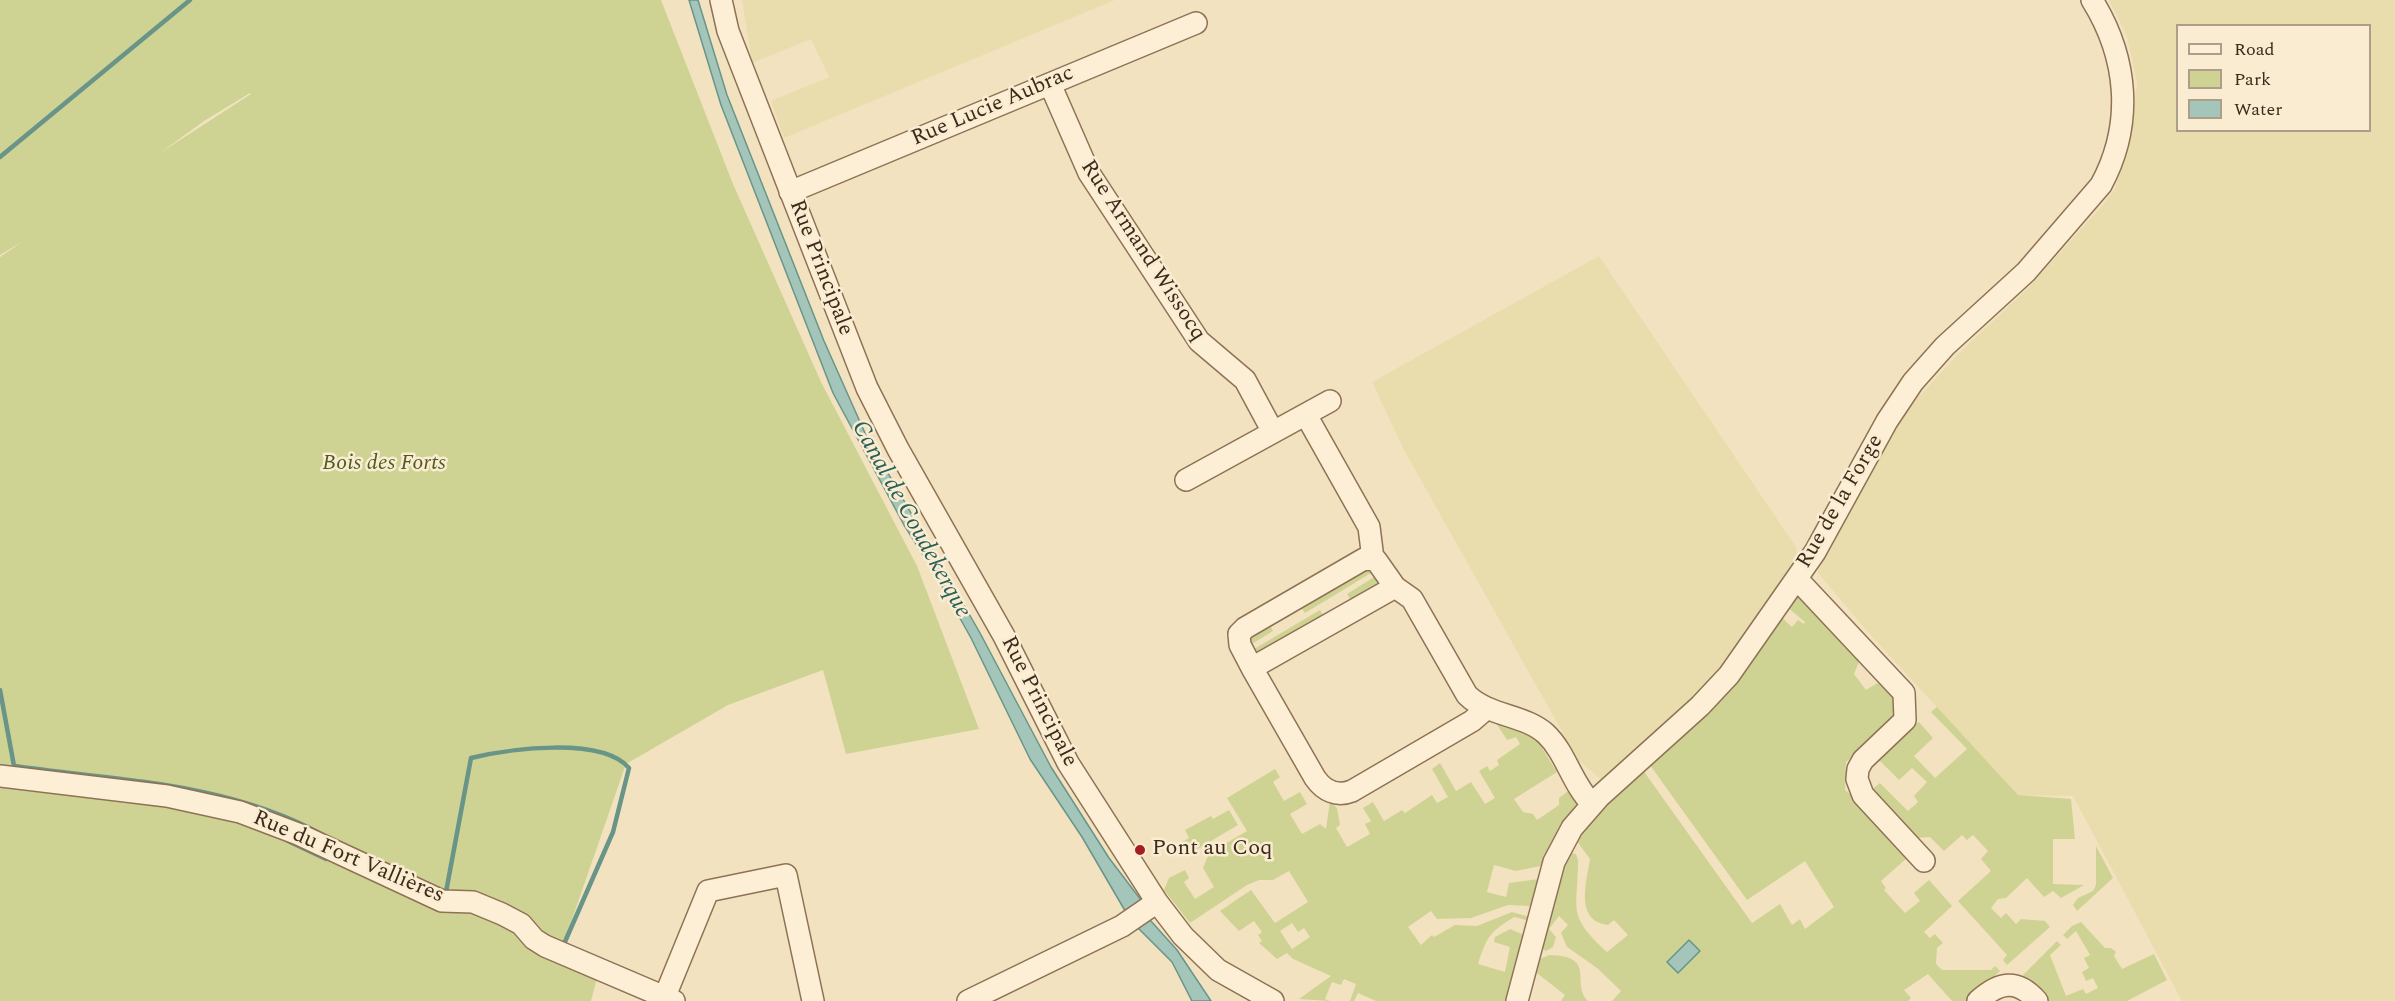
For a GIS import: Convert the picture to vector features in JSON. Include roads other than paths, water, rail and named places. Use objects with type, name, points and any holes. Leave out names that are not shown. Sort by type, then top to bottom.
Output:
[{"type":"street","name":"Rue Principale","points":[[721,0],[726,24],[860,372],[891,436],[1004,636],[1068,763],[1153,904],[1209,963],[1238,983],[1273,1001]]},
{"type":"street","name":"Rue Principale","points":[[732,0],[740,57]]},
{"type":"street","name":"Rue de la Forge","points":[[1517,1001],[1557,854],[1566,836],[1592,804],[1714,692],[1797,579],[1820,543],[1887,421],[1913,382],[1949,341],[2026,272],[2075,219],[2105,178],[2119,132],[2123,83],[2112,38],[2092,0]]},
{"type":"street","name":"Rue Lucie Aubrac","points":[[790,192],[1196,23]]},
{"type":"street","name":"Rue Armand Wissocq","points":[[1050,84],[1082,160],[1102,192],[1199,341],[1245,380],[1274,432]]},
{"type":"street","points":[[1186,480],[1330,401]]},
{"type":"street","points":[[1306,415],[1369,527],[1372,559]]},
{"type":"street","points":[[1487,708],[1472,721],[1352,791],[1334,793],[1324,788],[1315,778],[1252,668],[1238,638],[1241,631],[1360,561],[1372,559],[1380,563],[1395,587],[1412,599],[1467,695],[1487,708],[1545,732],[1581,791],[1592,804]]},
{"type":"street","points":[[1797,579],[1904,693],[1905,720],[1863,760],[1858,769],[1857,779],[1863,795],[1924,861]]},
{"type":"street","points":[[1252,668],[1395,587]]},
{"type":"street","name":"Rue du Fort Vallières","points":[[0,776],[167,796],[261,819],[442,901],[473,902],[502,914],[521,924],[534,939],[545,946],[670,999]]},
{"type":"street","points":[[670,999],[708,891],[786,875],[813,1001]]},
{"type":"street","points":[[968,1001],[1128,922],[1153,904]]},
{"type":"street","points":[[1978,1001],[1994,988],[2007,985],[2025,989],[2037,1001]]},
{"type":"water","name":"Canal de Coudekerque","points":[[689,0],[698,0],[727,95],[824,341],[865,433],[980,633],[1051,767],[1109,858],[1141,900],[1150,920],[1177,950],[1211,1001],[1192,1001],[1172,962],[1138,928],[1124,909],[1082,837],[1030,759],[971,638],[934,572],[904,525],[833,393],[721,105]]},
{"type":"water","points":[[1689,940],[1700,951],[1678,973],[1667,962]]},
{"type":"waterway","points":[[0,157],[190,0]]},
{"type":"waterway","points":[[0,690],[14,766],[133,780],[211,794],[287,817],[323,835]]},
{"type":"waterway","points":[[443,891],[446,892],[471,758],[508,751],[554,748],[577,748],[616,758],[629,768],[613,832],[564,944]]},
{"type":"waterway","points":[[288,841],[326,859]]},
{"type":"place","name":"Pont au Coq","points":[[1140,850]]},
{"type":"park label","name":"Bois des Forts","points":[[384,465]]}]
